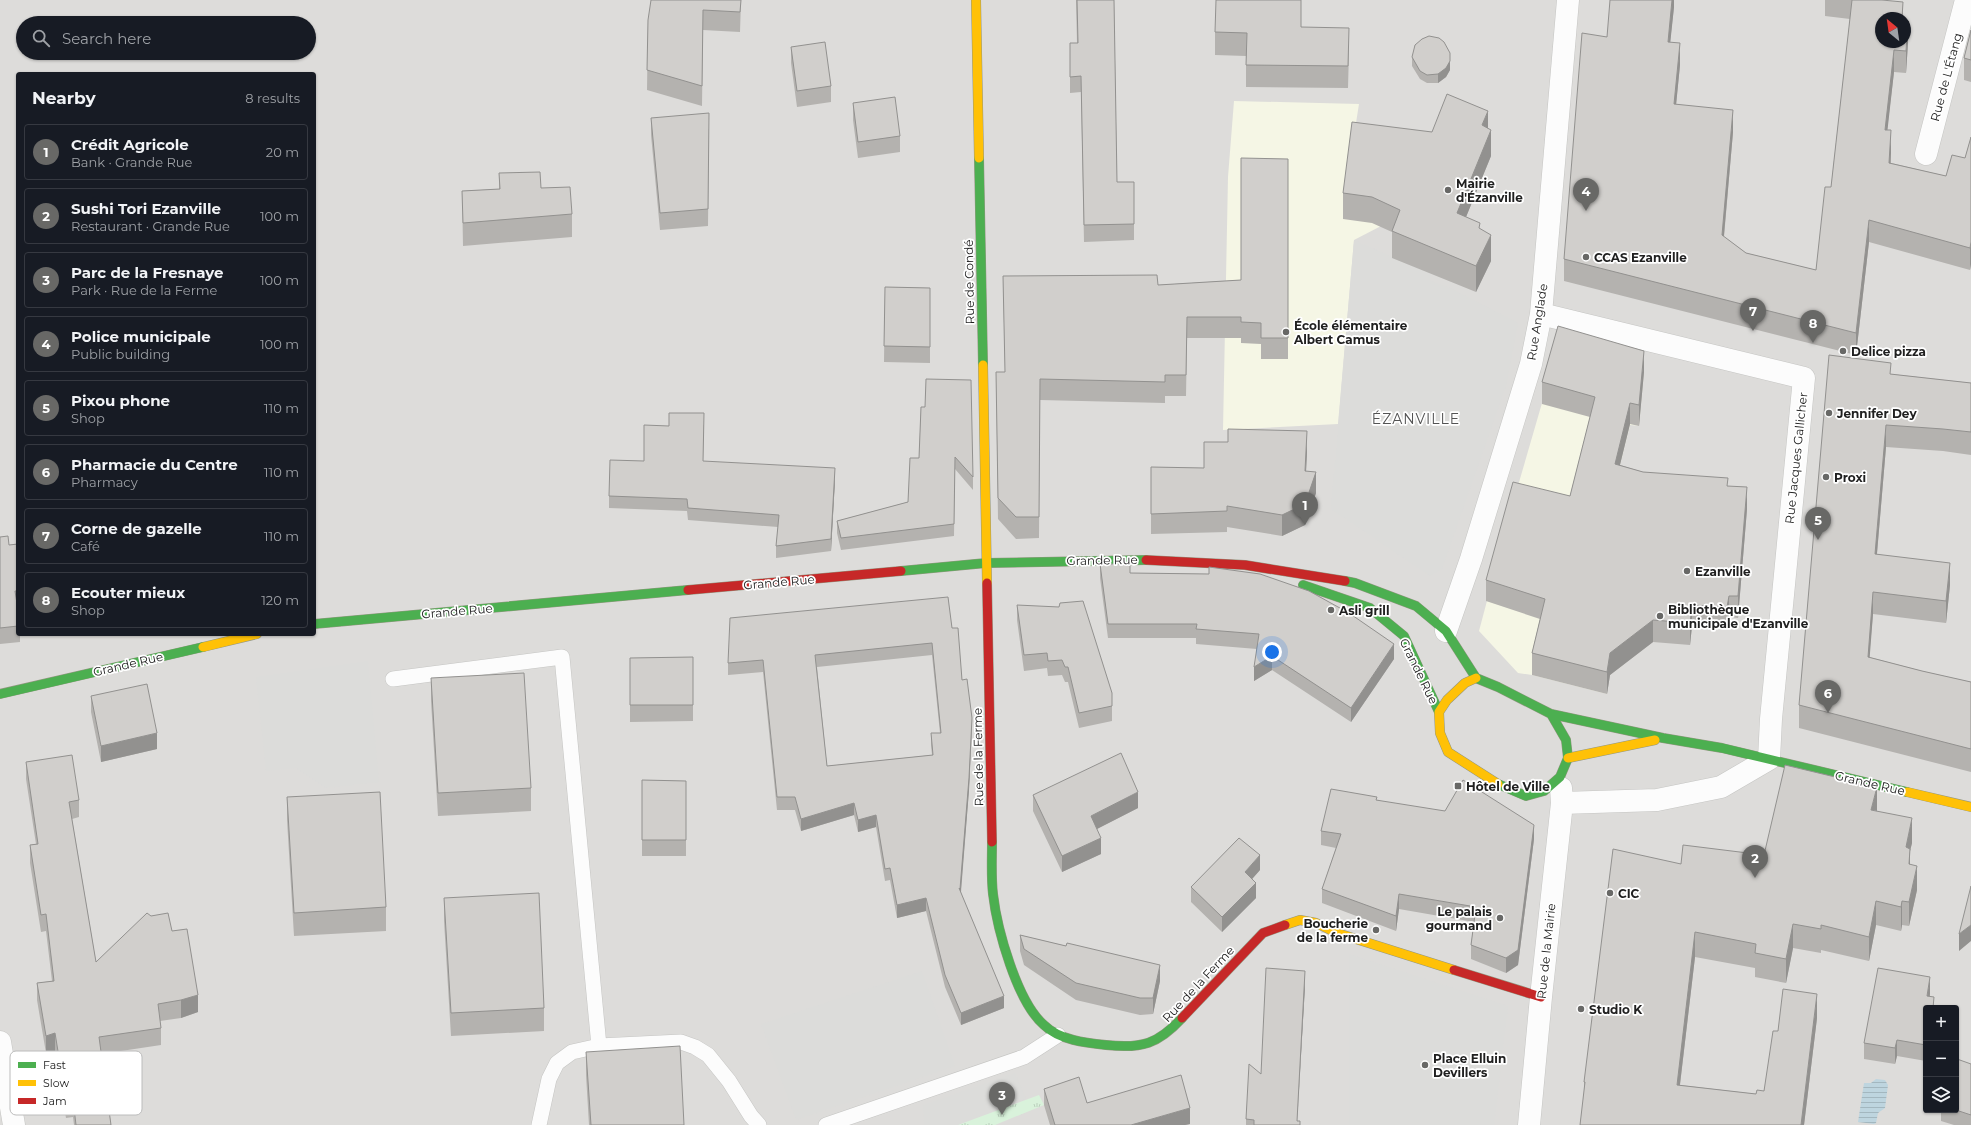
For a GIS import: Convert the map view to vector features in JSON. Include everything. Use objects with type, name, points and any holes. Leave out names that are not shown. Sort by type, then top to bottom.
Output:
[{"type":"main road","name":"Rue de Condé","points":[[976,0],[986,563]]},
{"type":"main road","name":"Grande Rue","points":[[316,624],[986,563],[1156,560],[1245,565],[1355,583],[1416,606],[1446,631],[1476,678]]},
{"type":"main road","name":"Rue de la Ferme","points":[[986,563],[993,894],[1008,956],[1024,1002],[1038,1020],[1058,1035],[1097,1044],[1129,1046],[1150,1042],[1168,1033],[1263,933],[1300,920],[1316,923],[1337,933],[1540,997]]},
{"type":"main road","name":"Grande Rue","points":[[1245,565],[1370,608],[1404,636],[1439,712]]},
{"type":"main road","name":"Grande Rue","points":[[0,694],[248,636]]},
{"type":"main road","points":[[1476,678],[1498,687],[1551,714],[1566,740],[1564,767],[1544,791],[1526,796],[1501,786],[1448,752],[1440,733],[1439,712],[1448,700],[1465,683],[1476,678]]},
{"type":"main road","name":"Grande Rue","points":[[1551,714],[1663,738],[1722,748],[1971,807]]},
{"type":"main road","name":"Grande Rue","points":[[1564,767],[1663,738]]},
{"type":"street","name":"Rue Anglade","points":[[1446,631],[1471,559],[1531,364],[1541,314],[1568,0]]},
{"type":"street","name":"Rue de L'Étang","points":[[1926,154],[1966,0]]},
{"type":"street","name":"Rue Jacques Gallicher","points":[[1541,314],[1804,378],[1772,711],[1769,759]]},
{"type":"street","points":[[1562,803],[1657,800],[1721,787],[1769,759]]},
{"type":"street","name":"Rue de la Mairie","points":[[1529,1125],[1540,997],[1562,803],[1564,767]]},
{"type":"street","points":[[0,1042],[10,1101]]},
{"type":"street","points":[[12,1115],[14,1125]]},
{"type":"lane","points":[[393,679],[562,658],[599,1046]]},
{"type":"lane","points":[[826,1125],[1024,1057],[1058,1035]]},
{"type":"lane","points":[[539,1125],[549,1079],[557,1063],[572,1052],[599,1046],[681,1042],[695,1047],[708,1055],[725,1076],[751,1116],[759,1125]]},
{"type":"shaded area","points":[[0,0],[1971,0],[1971,1125],[0,1125]]},
{"type":"shaded area","name":"École élémentaire Albert Camus","points":[[1234,101],[1359,104],[1352,148],[1383,225],[1354,240],[1338,424],[1223,430],[1228,177]]},
{"type":"shaded area","points":[[1354,240],[1431,274],[1429,279],[1431,281],[1448,287],[1518,323],[1506,386],[1442,569],[1430,576],[1331,509]]},
{"type":"shaded area","points":[[1558,348],[1644,372],[1639,426],[1630,425],[1615,485],[1607,694],[1532,675],[1518,673],[1479,631],[1513,503]]},
{"type":"shaded area","points":[[368,661],[379,782],[326,788],[296,768],[266,771],[256,677]]},
{"type":"shaded area","name":"Place Elluin Devillers","points":[[1349,954],[1508,1006],[1494,1125],[1349,1125]]},
{"type":"shaded area","points":[[922,971],[955,1066],[796,1120],[761,1024]]},
{"type":"shaded area","points":[[1015,1073],[1026,1099],[958,1125],[924,1125],[923,1105]]},
{"type":"green space","points":[[1039,1095],[1044,1105],[995,1125],[958,1125]]},
{"type":"water","points":[[1876,1079],[1885,1080],[1888,1085],[1885,1108],[1878,1113],[1876,1123],[1858,1122],[1864,1083],[1871,1083]]},
{"type":"building","points":[[651,0],[741,0],[740,12],[703,10],[702,86],[647,70],[648,20]]},
{"type":"building","points":[[1077,0],[1114,0],[1117,182],[1134,182],[1134,224],[1084,225],[1081,76],[1070,77],[1070,43],[1078,43]]},
{"type":"building","points":[[1216,0],[1301,0],[1301,27],[1349,28],[1348,66],[1246,65],[1247,33],[1215,32]]},
{"type":"building","points":[[1610,0],[1672,0],[1668,42],[1680,43],[1674,104],[1733,110],[1722,235],[1746,253],[1816,270],[1825,187],[1831,187],[1852,0],[1903,2],[1902,12],[1875,12],[1875,48],[1906,48],[1906,51],[1894,50],[1885,130],[1891,130],[1889,163],[1946,176],[1952,155],[1965,158],[1971,137],[1970,248],[1869,220],[1856,333],[1564,259],[1582,33],[1607,37]]},
{"type":"building","points":[[1971,30],[1971,60],[1964,58]]},
{"type":"building","points":[[1429,36],[1439,38],[1444,42],[1450,53],[1450,61],[1446,68],[1438,74],[1427,75],[1420,71],[1412,57],[1415,45],[1422,39]]},
{"type":"building","points":[[825,42],[831,86],[797,91],[791,47]]},
{"type":"building","points":[[1447,94],[1488,111],[1482,125],[1491,130],[1457,213],[1480,223],[1479,228],[1491,235],[1476,266],[1392,231],[1400,210],[1372,197],[1343,193],[1352,122],[1432,132]]},
{"type":"building","points":[[895,97],[900,136],[858,142],[853,103]]},
{"type":"building","points":[[709,113],[708,209],[660,213],[651,118]]},
{"type":"building","points":[[1241,158],[1288,159],[1288,338],[1261,338],[1261,323],[1241,322],[1241,317],[1187,317],[1186,375],[1165,375],[1165,382],[1040,379],[1039,517],[1016,517],[998,498],[996,372],[1005,372],[1003,276],[1157,275],[1158,285],[1241,280]]},
{"type":"building","points":[[540,172],[541,188],[570,187],[572,214],[463,223],[462,191],[500,189],[499,173]]},
{"type":"building","points":[[885,287],[930,288],[930,347],[884,346]]},
{"type":"building","points":[[1558,326],[1644,351],[1639,405],[1630,403],[1615,464],[1643,472],[1728,478],[1727,486],[1747,487],[1738,596],[1729,596],[1727,607],[1692,605],[1690,623],[1653,620],[1610,653],[1607,672],[1532,653],[1545,599],[1486,580],[1513,482],[1570,496],[1595,397],[1542,382]]},
{"type":"building","points":[[1829,355],[1891,363],[1890,374],[1971,383],[1971,432],[1886,425],[1875,554],[1950,563],[1946,601],[1873,592],[1868,657],[1971,682],[1971,749],[1799,705]]},
{"type":"building","points":[[926,379],[971,380],[973,477],[955,457],[954,524],[841,538],[837,521],[908,502],[910,458],[919,458],[921,407],[925,407]]},
{"type":"building","points":[[669,413],[704,413],[703,461],[835,468],[831,539],[776,546],[779,515],[688,508],[687,499],[609,496],[610,460],[644,461],[644,425],[669,426]]},
{"type":"building","points":[[1228,429],[1307,431],[1305,471],[1316,472],[1305,504],[1282,515],[1227,506],[1227,511],[1151,514],[1151,467],[1204,468],[1204,442],[1228,442]]},
{"type":"building","points":[[8,536],[9,545],[16,544],[16,626],[0,628],[0,537]]},
{"type":"building","points":[[1100,564],[1130,564],[1130,573],[1209,574],[1209,567],[1260,574],[1309,591],[1349,613],[1394,644],[1351,708],[1272,656],[1254,667],[1259,634],[1196,629],[1197,624],[1108,624]]},
{"type":"building","points":[[948,597],[952,628],[958,628],[962,680],[967,679],[972,718],[969,778],[960,889],[959,888],[1004,996],[961,1013],[945,975],[926,898],[897,905],[890,868],[885,869],[876,815],[858,820],[854,803],[801,819],[795,797],[777,797],[763,660],[728,663],[730,618]],"holes":[[[932,643],[941,733],[931,733],[933,755],[827,766],[815,655]]]},
{"type":"building","points":[[1083,601],[1112,693],[1112,706],[1079,713],[1068,667],[1065,667],[1062,660],[1048,661],[1047,653],[1024,655],[1017,605],[1059,607],[1060,603]]},
{"type":"building","points":[[693,657],[693,705],[630,705],[630,658]]},
{"type":"building","points":[[524,673],[531,788],[438,793],[431,678]]},
{"type":"building","points":[[147,684],[157,733],[101,746],[91,696]]},
{"type":"building","points":[[1121,753],[1138,792],[1091,816],[1101,838],[1062,856],[1033,795]]},
{"type":"building","points":[[72,755],[79,800],[69,802],[96,962],[147,913],[151,916],[168,913],[172,931],[187,929],[198,995],[158,1004],[161,1028],[99,1037],[101,1051],[58,1051],[55,1033],[46,1036],[37,983],[54,981],[46,914],[41,915],[30,845],[38,844],[26,762]]},
{"type":"building","points":[[1785,765],[1877,787],[1871,810],[1912,818],[1906,847],[1910,849],[1909,864],[1917,866],[1909,902],[1902,901],[1901,907],[1876,901],[1869,937],[1821,925],[1821,929],[1793,924],[1786,959],[1755,953],[1756,944],[1695,932],[1677,1085],[1756,1094],[1757,1090],[1764,1091],[1773,1031],[1778,1031],[1783,989],[1817,994],[1801,1125],[1580,1125],[1613,849],[1681,864],[1683,845],[1764,855]]},
{"type":"building","points":[[642,780],[686,781],[686,840],[642,840]]},
{"type":"building","points":[[1463,780],[1534,825],[1518,950],[1506,958],[1471,945],[1476,907],[1399,894],[1396,916],[1322,889],[1341,834],[1321,831],[1331,789],[1377,797],[1376,800],[1445,811]]},
{"type":"building","points":[[380,792],[386,907],[294,913],[287,797]]},
{"type":"building","points":[[1239,838],[1260,855],[1245,872],[1256,883],[1222,917],[1191,887]]},
{"type":"building","points":[[1971,886],[1971,925],[1959,934]]},
{"type":"building","points":[[539,893],[544,1008],[451,1013],[444,898]]},
{"type":"building","points":[[1020,935],[1066,946],[1067,943],[1160,965],[1153,998],[1140,998],[1076,983],[1024,949]]},
{"type":"building","points":[[1266,968],[1305,971],[1297,1121],[1300,1121],[1300,1125],[1254,1125],[1254,1120],[1246,1119],[1249,1064],[1261,1074]]},
{"type":"building","points":[[1878,968],[1930,977],[1927,996],[1934,997],[1933,1005],[1923,1005],[1923,1044],[1897,1040],[1895,1048],[1864,1043]]},
{"type":"building","points":[[680,1046],[684,1125],[591,1125],[586,1052]]},
{"type":"building","points":[[1959,1060],[1971,1064],[1971,1115],[1959,1111]]},
{"type":"building","points":[[1181,1075],[1190,1108],[1131,1125],[1055,1125],[1044,1089],[1079,1077],[1087,1103]]},
{"type":"building","points":[[75,1115],[110,1115],[111,1125],[76,1125]]},
{"type":"traffic: fast","points":[[979,158],[983,365]]},
{"type":"traffic: fast","points":[[901,571],[986,563],[1146,560]]},
{"type":"traffic: fast","points":[[1345,581],[1355,583],[1416,606],[1446,631],[1476,678]]},
{"type":"traffic: fast","points":[[1303,585],[1370,608],[1404,636],[1439,712]]},
{"type":"traffic: fast","points":[[316,624],[688,590]]},
{"type":"traffic: fast","points":[[0,694],[203,647]]},
{"type":"traffic: fast","points":[[1476,678],[1498,687],[1551,714],[1566,740],[1568,758],[1560,777],[1544,791],[1526,796],[1498,784]]},
{"type":"traffic: fast","points":[[1551,714],[1663,738],[1722,748],[1907,792]]},
{"type":"traffic: fast","points":[[992,842],[993,894],[995,909],[1004,945],[1017,983],[1025,1000],[1034,1014],[1044,1025],[1057,1034],[1073,1040],[1098,1044],[1130,1046],[1148,1043],[1157,1039],[1165,1034],[1182,1018]]},
{"type":"traffic: slow","points":[[976,0],[979,158]]},
{"type":"traffic: slow","points":[[983,365],[987,583]]},
{"type":"traffic: slow","points":[[203,647],[249,636]]},
{"type":"traffic: slow","points":[[1476,678],[1465,683],[1447,700],[1439,712],[1440,733],[1448,752],[1498,784]]},
{"type":"traffic: slow","points":[[1568,758],[1655,740]]},
{"type":"traffic: slow","points":[[1907,792],[1971,807]]},
{"type":"traffic: slow","points":[[1285,925],[1300,920],[1316,923],[1337,933],[1454,970]]},
{"type":"traffic: jam","points":[[1146,560],[1245,565],[1345,581]]},
{"type":"traffic: jam","points":[[688,590],[901,571]]},
{"type":"traffic: jam","points":[[987,583],[992,842]]},
{"type":"traffic: jam","points":[[1182,1018],[1263,933],[1285,925]]},
{"type":"traffic: jam","points":[[1454,970],[1541,997]]},
{"type":"place","name":"Mairie d'Ézanville","points":[[1448,190]]},
{"type":"place","name":"Police municipale","points":[[1586,211]]},
{"type":"place","name":"CCAS Ezanville","points":[[1586,257]]},
{"type":"place","name":"Corne de gazelle","points":[[1753,331]]},
{"type":"place","name":"École élémentaire Albert Camus","points":[[1286,332]]},
{"type":"place","name":"Ecouter mieux","points":[[1813,343]]},
{"type":"place","name":"Delice pizza","points":[[1843,351]]},
{"type":"place","name":"Jennifer Dey","points":[[1829,413]]},
{"type":"place","name":"Proxi","points":[[1826,477]]},
{"type":"place","name":"Crédit Agricole","points":[[1305,525]]},
{"type":"place","name":"Pixou phone","points":[[1818,540]]},
{"type":"place","name":"Ezanville","points":[[1687,571]]},
{"type":"place","name":"Asli grill","points":[[1331,610]]},
{"type":"place","name":"Bibliothèque municipale d'Ezanville","points":[[1660,616]]},
{"type":"place","name":"Pharmacie du Centre","points":[[1828,713]]},
{"type":"place","name":"Hôtel de Ville","points":[[1458,786]]},
{"type":"place","name":"Sushi Tori Ezanville","points":[[1755,878]]},
{"type":"place","name":"CIC","points":[[1610,893]]},
{"type":"place","name":"Le palais gourmand","points":[[1500,918]]},
{"type":"place","name":"Boucherie de la ferme","points":[[1376,930]]},
{"type":"place","name":"Studio K","points":[[1581,1009]]},
{"type":"place","name":"Place Elluin Devillers","points":[[1425,1065]]},
{"type":"place","name":"Parc de la Fresnaye","points":[[1002,1115]]},
{"type":"district","name":"ÉZANVILLE","points":[[1416,419]]}]
